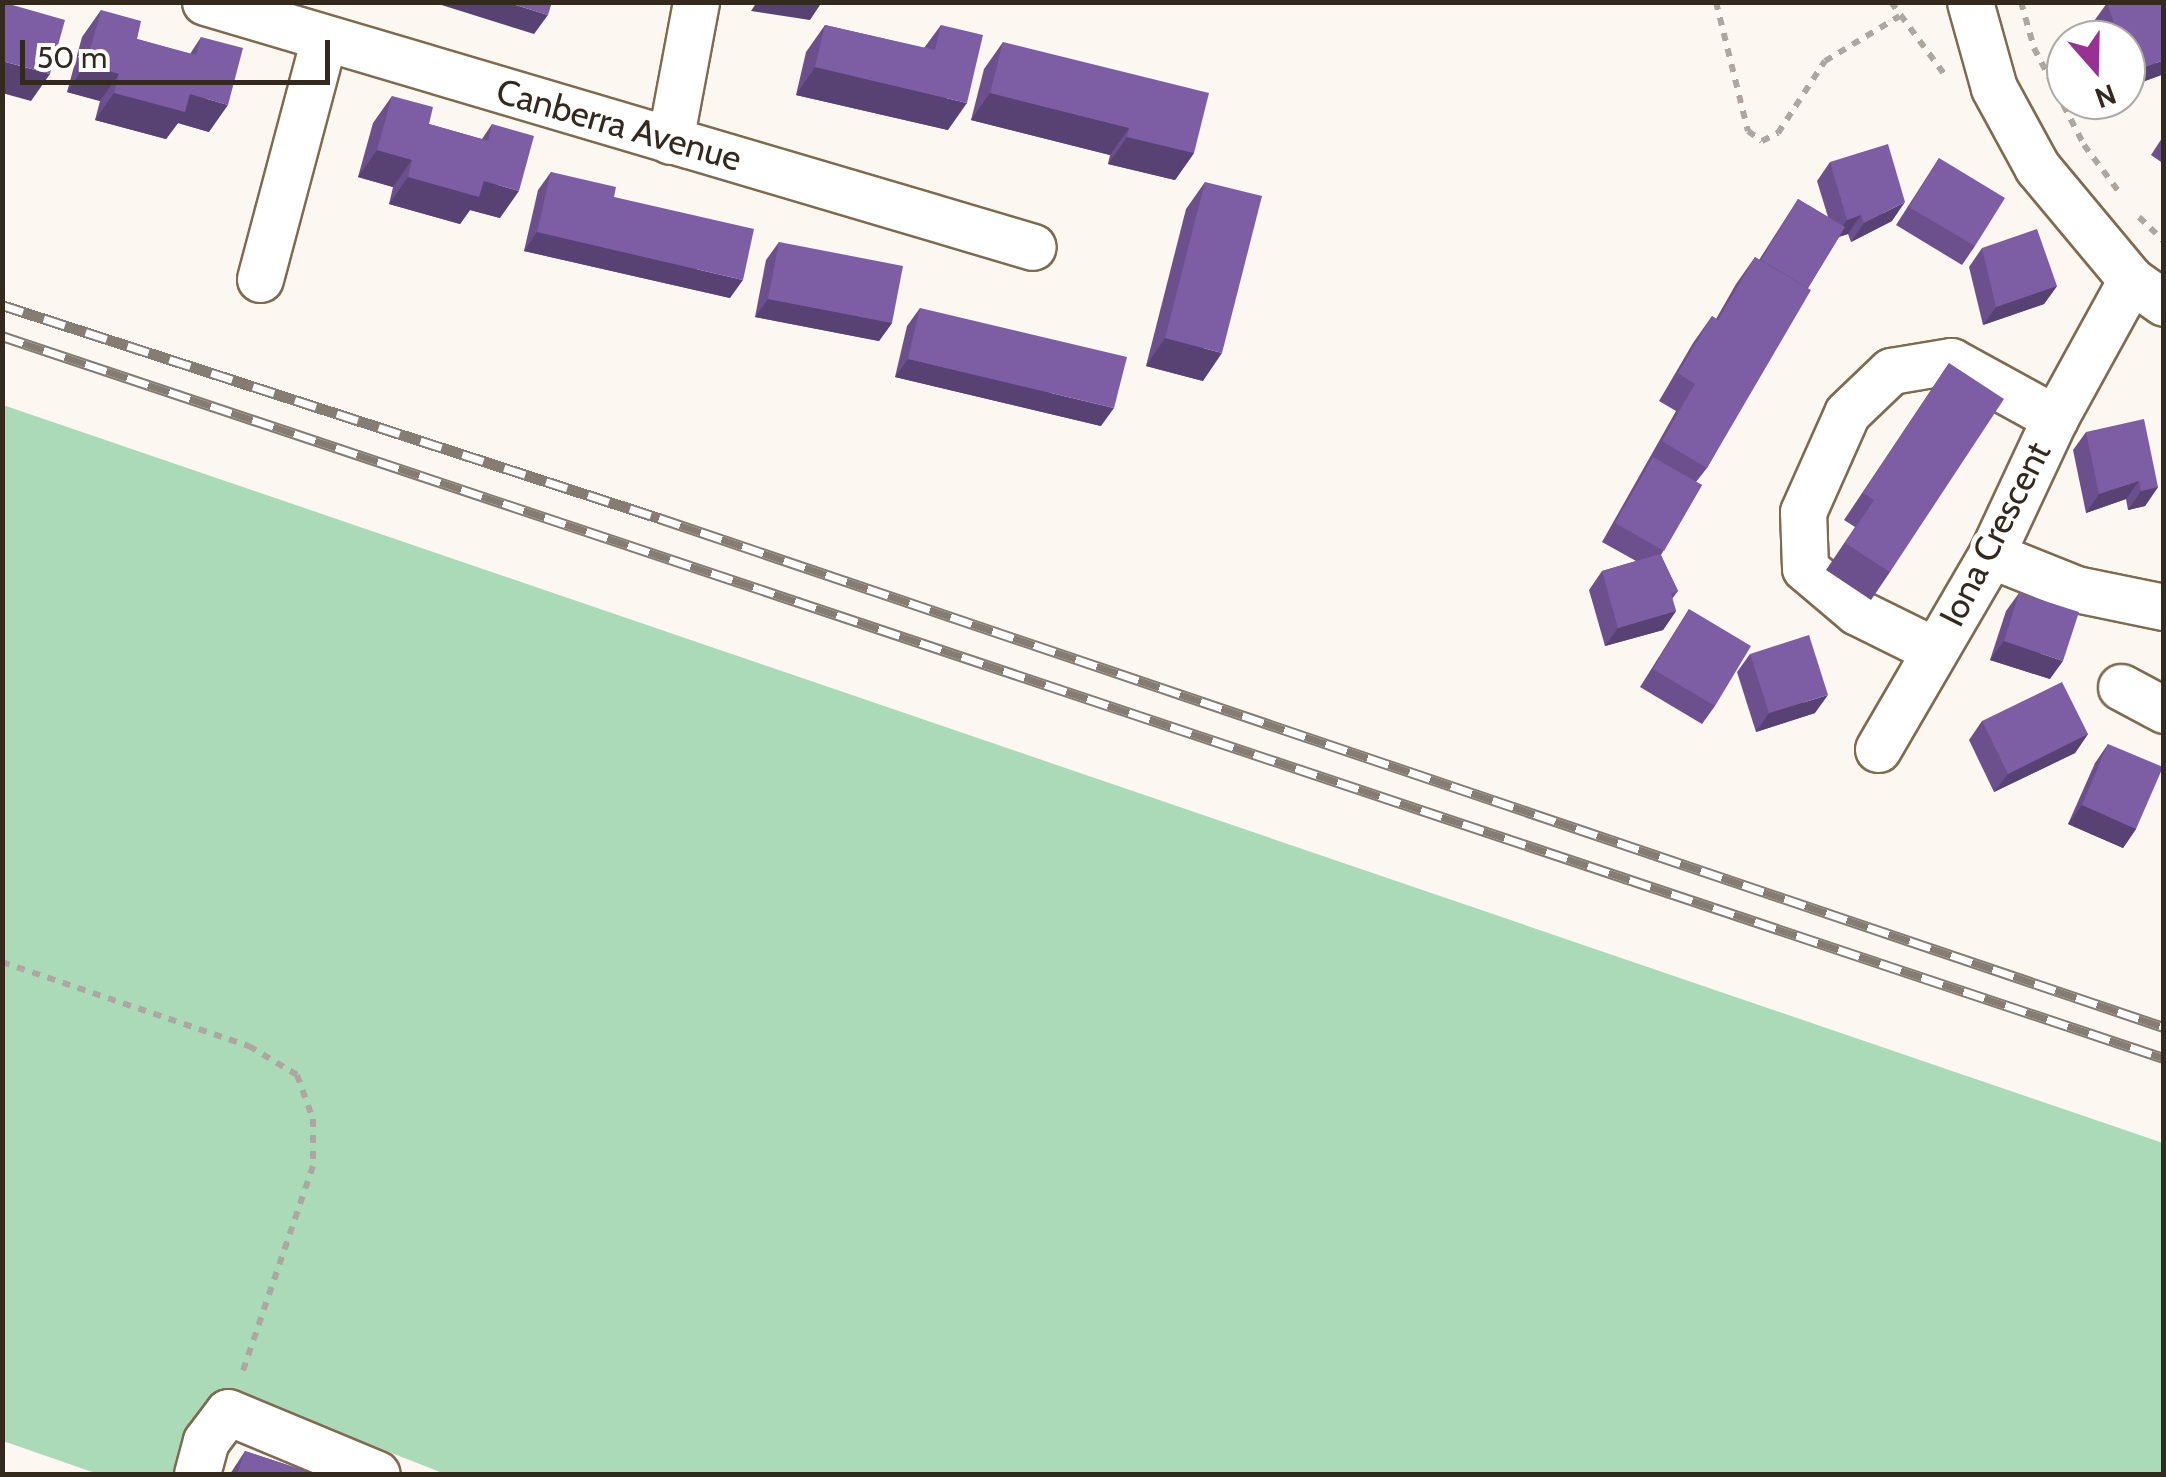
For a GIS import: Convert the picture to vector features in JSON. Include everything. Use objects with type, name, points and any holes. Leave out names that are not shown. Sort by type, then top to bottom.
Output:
[{"type":"street","name":"Canberra Avenue","points":[[204,2],[1033,247]]},
{"type":"street","points":[[670,141],[696,2]]},
{"type":"street","points":[[1970,2],[1994,88],[2037,167],[2147,291]]},
{"type":"street","points":[[260,279],[324,38]]},
{"type":"street","name":"Iona Crescent","points":[[1878,748],[1991,555],[2054,418],[2147,291]]},
{"type":"street","name":"Iona Crescent","points":[[1934,650],[1858,612],[1805,568],[1803,512],[1847,413],[1892,370],[1951,362],[2054,418]]},
{"type":"street","points":[[1991,555],[2076,589],[2164,607]]},
{"type":"street","points":[[2122,687],[2164,710]]},
{"type":"street","points":[[198,1474],[206,1441],[228,1412],[377,1474]]},
{"type":"path","points":[[1716,2],[1748,131],[1762,141],[1778,133],[1825,61],[1900,16]]},
{"type":"path","points":[[2021,2],[2034,48],[2084,145],[2122,196]]},
{"type":"path","points":[[2132,210],[2164,241]]},
{"type":"path","points":[[2,962],[249,1046],[297,1074],[313,1120],[313,1166],[228,1412]]},
{"type":"green space","points":[[3,405],[2163,1143],[2163,1474],[445,1474],[229,1389],[181,1474],[98,1474],[3,1441]]},
{"type":"building","points":[[2,2],[65,20],[50,74],[2,61]]},
{"type":"building","points":[[506,2],[552,2],[548,15]]},
{"type":"building","points":[[2164,2],[2164,60],[2146,67],[2146,20],[2113,20],[2107,3]]},
{"type":"building","points":[[101,10],[141,21],[137,39],[196,55],[201,37],[243,48],[228,105],[190,94],[185,112],[114,93],[119,74],[86,64]]},
{"type":"building","points":[[825,25],[935,50],[941,25],[983,35],[967,103],[815,67]]},
{"type":"building","points":[[1003,42],[1209,93],[1194,153],[1127,137],[1129,128],[990,93]]},
{"type":"building","points":[[392,96],[433,107],[429,124],[488,141],[492,124],[534,136],[519,191],[484,181],[479,197],[408,177],[412,160],[377,150]]},
{"type":"building","points":[[1888,144],[1905,202],[1864,223],[1861,215],[1847,220],[1830,162]]},
{"type":"building","points":[[1939,158],[2005,198],[1975,246],[1909,207]]},
{"type":"building","points":[[551,172],[616,187],[614,197],[754,229],[743,280],[537,232]]},
{"type":"building","points":[[1205,182],[1262,196],[1222,353],[1165,338]]},
{"type":"building","points":[[1798,199],[1845,227],[1808,288],[1761,260]]},
{"type":"building","points":[[2037,229],[2057,286],[1996,307],[1982,248]]},
{"type":"building","points":[[779,242],[903,266],[892,323],[768,299]]},
{"type":"building","points":[[1755,257],[1811,290],[1707,468],[1662,441],[1695,384],[1678,373],[1712,316],[1718,320]]},
{"type":"building","points":[[920,308],[1127,357],[1114,408],[908,359]]},
{"type":"building","points":[[1949,363],[2004,399],[1890,572],[1845,543],[1874,500],[1863,493]]},
{"type":"building","points":[[2144,419],[2158,487],[2141,491],[2139,481],[2099,494],[2086,432]]},
{"type":"building","points":[[1653,457],[1702,485],[1664,551],[1615,523]]},
{"type":"building","points":[[1660,554],[1678,591],[1671,593],[1676,611],[1618,628],[1602,571]]},
{"type":"building","points":[[2019,593],[2079,612],[2063,661],[2004,641]]},
{"type":"building","points":[[1689,609],[1751,646],[1715,706],[1653,669]]},
{"type":"building","points":[[1809,635],[1828,695],[1769,713],[1750,654]]},
{"type":"building","points":[[2062,682],[2088,734],[2008,774],[1982,721]]},
{"type":"building","points":[[2108,744],[2163,767],[2136,829],[2082,805]]},
{"type":"building","points":[[245,1451],[315,1474],[237,1474]]},
{"type":"railway","points":[[2,305],[659,518],[2164,1027]]},
{"type":"railway","points":[[2,336],[2164,1058]]}]
